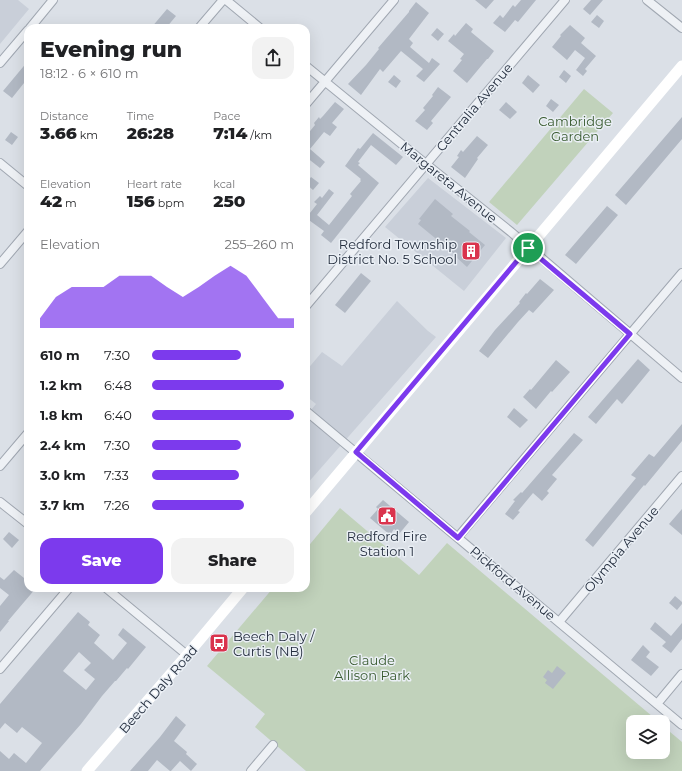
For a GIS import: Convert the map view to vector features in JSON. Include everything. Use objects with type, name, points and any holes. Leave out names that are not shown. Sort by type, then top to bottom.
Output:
[{"type":"main road","points":[[310,507],[682,66]]},
{"type":"main road","name":"Beech Daly Road","points":[[87,771],[240,592]]},
{"type":"street","points":[[33,24],[53,0]]},
{"type":"street","points":[[203,24],[224,0],[255,24]]},
{"type":"street","points":[[310,99],[394,0]]},
{"type":"street","name":"Centralia Avenue","points":[[310,301],[565,0]]},
{"type":"street","points":[[647,0],[682,28]]},
{"type":"street","points":[[0,63],[24,35]]},
{"type":"street","name":"Margareta Avenue","points":[[310,69],[511,232],[682,378]]},
{"type":"street","points":[[0,163],[24,183]]},
{"type":"street","points":[[0,264],[24,236]]},
{"type":"street","points":[[458,538],[682,273]]},
{"type":"street","name":"Pickford Avenue","points":[[310,414],[682,725]]},
{"type":"street","points":[[0,466],[24,438]]},
{"type":"street","name":"Olympia Avenue","points":[[559,622],[682,476]]},
{"type":"street","points":[[0,502],[24,521]]},
{"type":"street","points":[[0,669],[66,592]]},
{"type":"street","points":[[111,592],[187,655]]},
{"type":"street","points":[[657,704],[682,674]]},
{"type":"street","points":[[251,771],[273,745]]},
{"type":"shaded area","points":[[0,0],[18,0],[29,9],[0,44]]},
{"type":"shaded area","points":[[428,178],[506,238],[464,291],[385,227]]},
{"type":"shaded area","points":[[397,301],[436,337],[310,480],[310,411],[316,404],[310,399],[310,366],[322,352],[342,366]]},
{"type":"green space","name":"Cambridge Garden","points":[[584,89],[613,113],[517,225],[489,202]]},
{"type":"green space","name":"Claude Allison Park","points":[[340,508],[419,575],[447,543],[651,715],[626,715],[626,759],[670,759],[670,732],[682,742],[682,771],[306,771],[255,727],[265,714],[207,666],[270,592],[310,592],[310,544]]},
{"type":"building","points":[[475,0],[494,0],[486,9]]},
{"type":"building","points":[[521,0],[536,0],[518,22],[515,20],[505,32],[493,23],[500,15],[503,18],[513,5],[515,7]]},
{"type":"building","points":[[591,0],[603,0],[590,15],[583,9]]},
{"type":"building","points":[[416,2],[429,13],[409,39],[413,43],[410,47],[429,63],[432,58],[440,64],[424,82],[416,76],[423,69],[401,51],[383,72],[380,69],[361,95],[348,84],[366,65]]},
{"type":"building","points":[[167,9],[176,16],[169,24],[154,24]]},
{"type":"building","points":[[597,15],[604,21],[599,28],[591,22]]},
{"type":"building","points":[[466,23],[473,29],[471,32],[494,51],[467,83],[453,71],[462,60],[460,59],[464,54],[448,41],[454,34],[455,36]]},
{"type":"building","points":[[570,25],[585,38],[581,43],[596,56],[585,69],[587,71],[583,76],[576,70],[585,58],[575,50],[567,60],[552,47],[561,36],[560,35]]},
{"type":"building","points":[[437,28],[444,34],[438,41],[431,35]]},
{"type":"building","points":[[24,66],[24,83],[12,98],[3,91]]},
{"type":"building","points":[[564,70],[571,76],[566,83],[559,77]]},
{"type":"building","points":[[394,75],[401,81],[396,88],[388,82]]},
{"type":"building","points":[[528,75],[540,85],[533,93],[522,83]]},
{"type":"building","points":[[438,87],[451,97],[431,121],[433,123],[427,130],[415,121],[425,110],[423,108]]},
{"type":"building","points":[[551,99],[559,105],[553,112],[546,106]]},
{"type":"building","points":[[335,102],[344,109],[332,123],[337,127],[330,136],[324,132],[310,149],[310,131],[319,117],[320,119]]},
{"type":"building","points":[[506,102],[517,112],[510,119],[499,110]]},
{"type":"building","points":[[682,117],[682,139],[626,205],[615,195]]},
{"type":"building","points":[[11,132],[18,137],[12,145],[5,140]]},
{"type":"building","points":[[373,133],[403,157],[396,165],[371,145],[358,162],[360,163],[358,165],[379,183],[331,243],[321,235],[324,231],[310,221],[310,213],[317,204],[314,202],[320,196],[322,198],[329,189],[334,193],[317,215],[329,225],[352,196],[350,194],[361,179],[345,166],[358,148],[360,149]]},
{"type":"building","points":[[477,136],[488,145],[477,158],[478,159],[465,178],[451,167],[459,157],[457,156],[461,150],[463,152]]},
{"type":"building","points":[[310,149],[325,162],[320,168],[310,160]]},
{"type":"building","points":[[311,177],[319,183],[313,190],[310,187]]},
{"type":"building","points":[[435,199],[453,214],[451,216],[485,245],[467,267],[456,257],[457,256],[418,224],[421,220],[419,219]]},
{"type":"building","points":[[607,206],[618,215],[576,264],[565,255]]},
{"type":"building","points":[[361,273],[371,281],[345,313],[335,305]]},
{"type":"building","points":[[540,279],[554,290],[533,313],[529,310],[488,358],[479,351],[495,330],[520,303],[519,302],[526,293],[527,294]]},
{"type":"building","points":[[638,359],[650,370],[622,404],[617,399],[596,424],[588,417]]},
{"type":"building","points":[[556,360],[570,372],[536,409],[523,397],[530,389],[531,390]]},
{"type":"building","points":[[514,408],[528,420],[520,428],[507,417]]},
{"type":"building","points":[[682,424],[682,441],[593,547],[585,540],[636,478],[631,475],[649,454],[654,457]]},
{"type":"building","points":[[574,433],[583,440],[552,475],[557,479],[547,491],[549,493],[542,501],[533,493],[518,511],[520,512],[513,520],[505,514],[515,501],[513,500],[521,492],[522,493]]},
{"type":"building","name":"Redford Fire Station 1","points":[[383,500],[409,522],[399,534],[394,529],[390,535],[370,518],[378,509],[376,507]]},
{"type":"building","points":[[682,509],[682,535],[669,524]]},
{"type":"building","points":[[9,532],[19,540],[12,548],[3,539]]},
{"type":"building","points":[[14,570],[24,578],[24,592],[33,592],[0,632],[0,606],[9,595],[0,588],[0,577],[4,580]]},
{"type":"building","points":[[675,596],[682,602],[677,610],[669,603]]},
{"type":"building","points":[[78,612],[90,622],[88,625],[100,635],[94,643],[113,660],[127,643],[118,635],[123,628],[146,647],[128,669],[127,668],[102,696],[81,724],[40,771],[0,771],[0,751],[9,759],[14,753],[26,763],[42,743],[22,727],[17,733],[5,723],[0,729],[0,704]],"holes":[[[79,652],[91,663],[84,670],[95,679],[86,690],[63,671]]]},
{"type":"building","points":[[655,622],[671,636],[682,623],[682,639],[671,653],[662,646],[666,642],[650,629]]},
{"type":"building","points":[[643,645],[650,652],[646,657],[659,667],[651,676],[631,660]]},
{"type":"building","points":[[557,666],[566,673],[553,689],[545,683],[547,680],[543,677],[548,670],[552,673]]},
{"type":"building","points":[[176,716],[186,725],[174,741],[187,752],[186,754],[197,764],[191,771],[180,761],[170,771],[157,760],[148,771],[130,771],[160,737]]},
{"type":"place","name":"Redford Township District No. 5 School","points":[[471,251]]},
{"type":"place","name":"Redford Fire Station 1","points":[[387,516]]},
{"type":"place","name":"Beech Daly / Curtis (NB)","points":[[219,643]]},
{"type":"route","points":[[528,248],[630,334],[458,538],[356,452],[528,248]]}]
